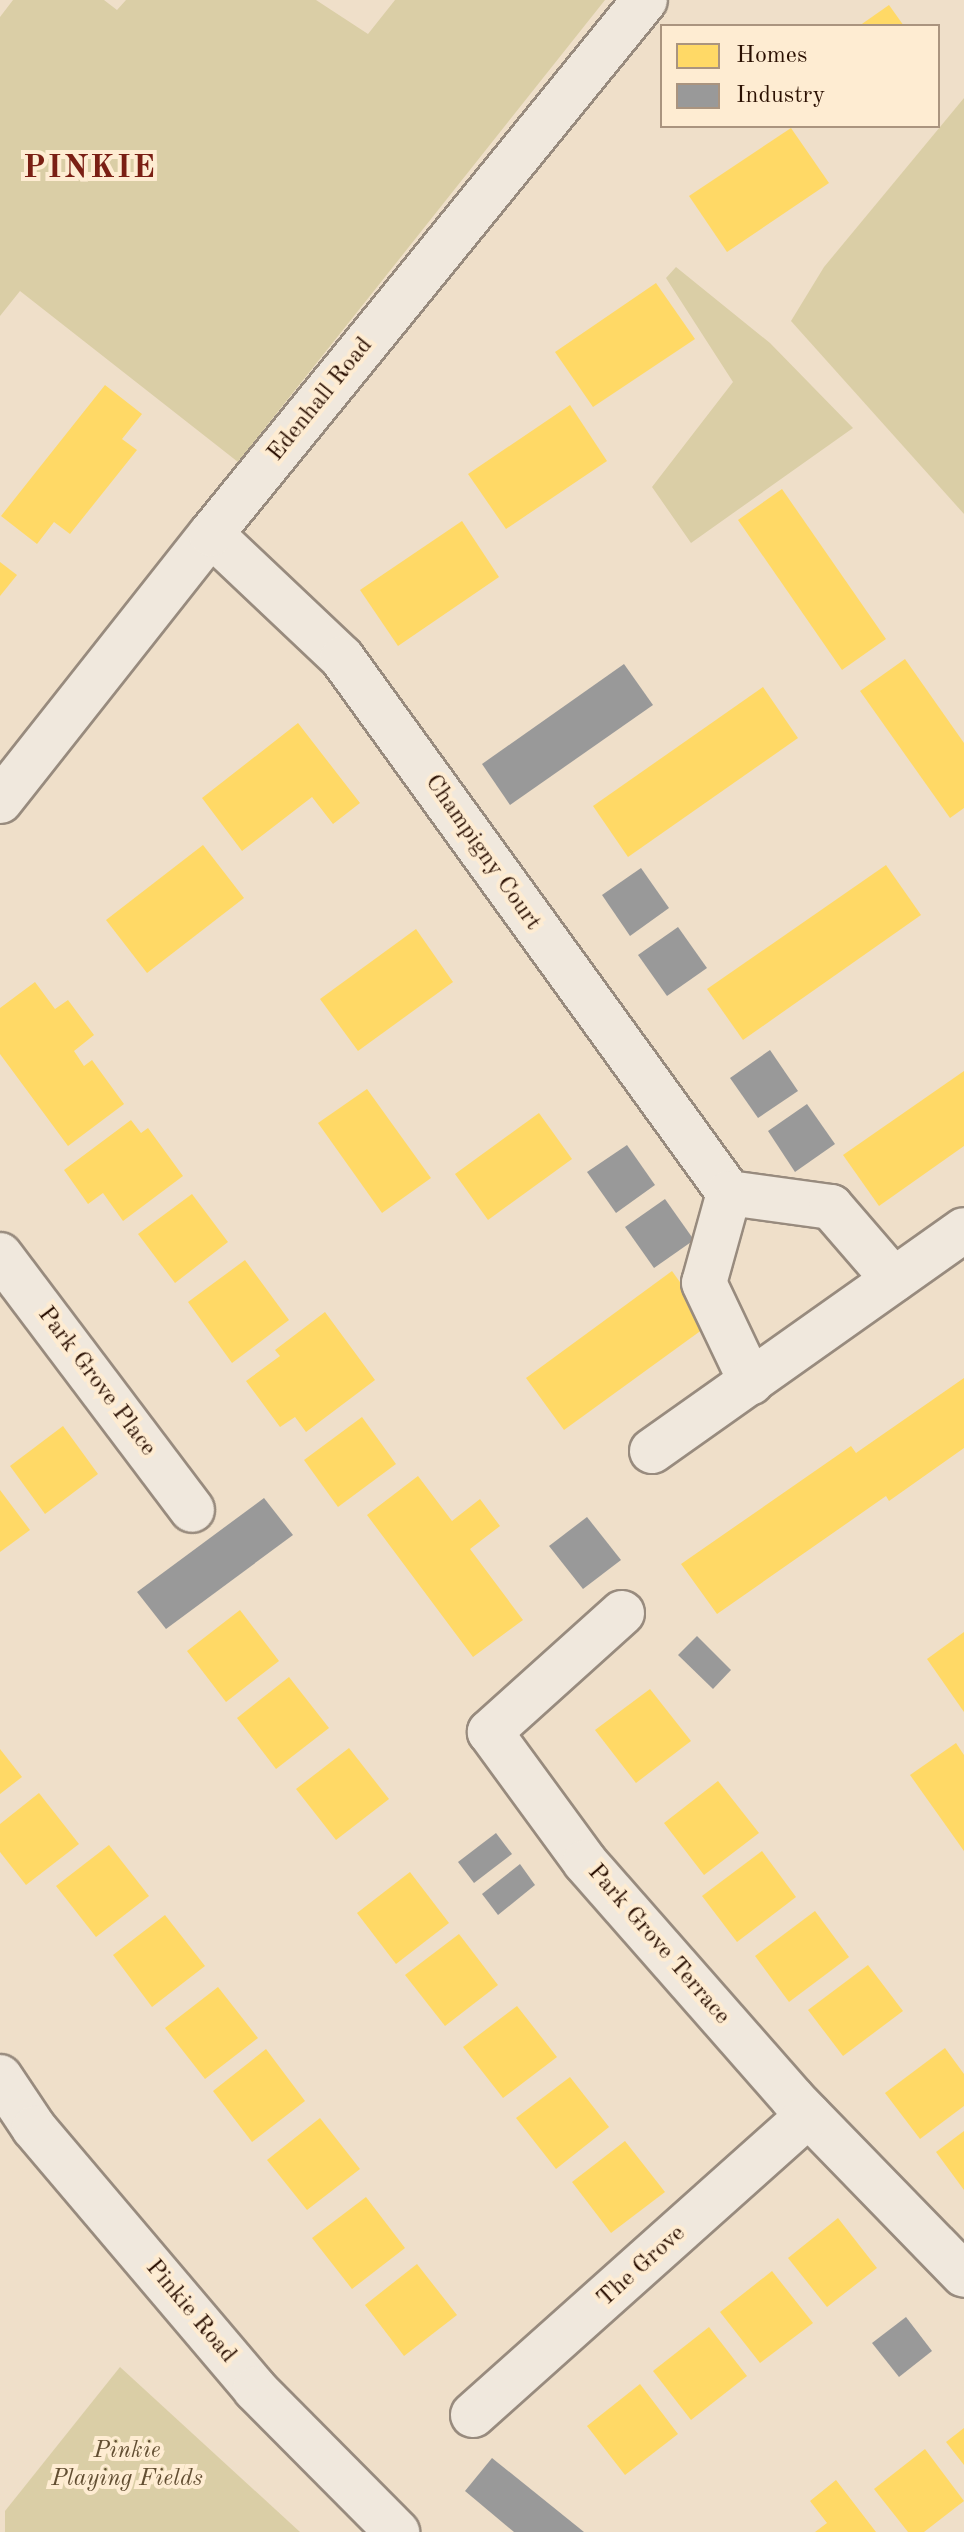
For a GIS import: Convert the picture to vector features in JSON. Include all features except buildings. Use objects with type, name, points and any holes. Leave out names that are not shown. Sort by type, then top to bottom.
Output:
[{"type":"street","name":"Edenhall Road","points":[[0,801],[211,534],[645,0]]},
{"type":"street","name":"Champigny Court","points":[[211,534],[342,658],[729,1193]]},
{"type":"street","points":[[751,1382],[704,1283],[729,1193],[831,1207],[894,1280]]},
{"type":"street","points":[[652,1451],[964,1230]]},
{"type":"street","name":"Park Grove Place","points":[[0,1255],[192,1510]]},
{"type":"street","name":"Park Grove Terrace","points":[[622,1613],[490,1732],[585,1862],[809,2115],[964,2275]]},
{"type":"street","name":"Pinkie Road","points":[[0,2077],[34,2128],[255,2389],[397,2532]]},
{"type":"street","name":"The Grove","points":[[473,2415],[809,2115]]},
{"type":"green space","points":[[13,0],[104,0],[117,10],[126,0],[316,0],[368,34],[395,0],[605,0],[238,462],[20,291],[0,316],[0,17]]},
{"type":"green space","points":[[964,98],[964,514],[791,321],[824,267]]},
{"type":"green space","points":[[676,267],[770,343],[853,428],[691,543],[652,487],[733,382],[666,278]]},
{"type":"green space","name":"Pinkie Playing Fields","points":[[120,2367],[300,2532],[5,2532],[5,2511]]},
{"type":"district","name":"PINKIE","points":[[90,169]]}]
